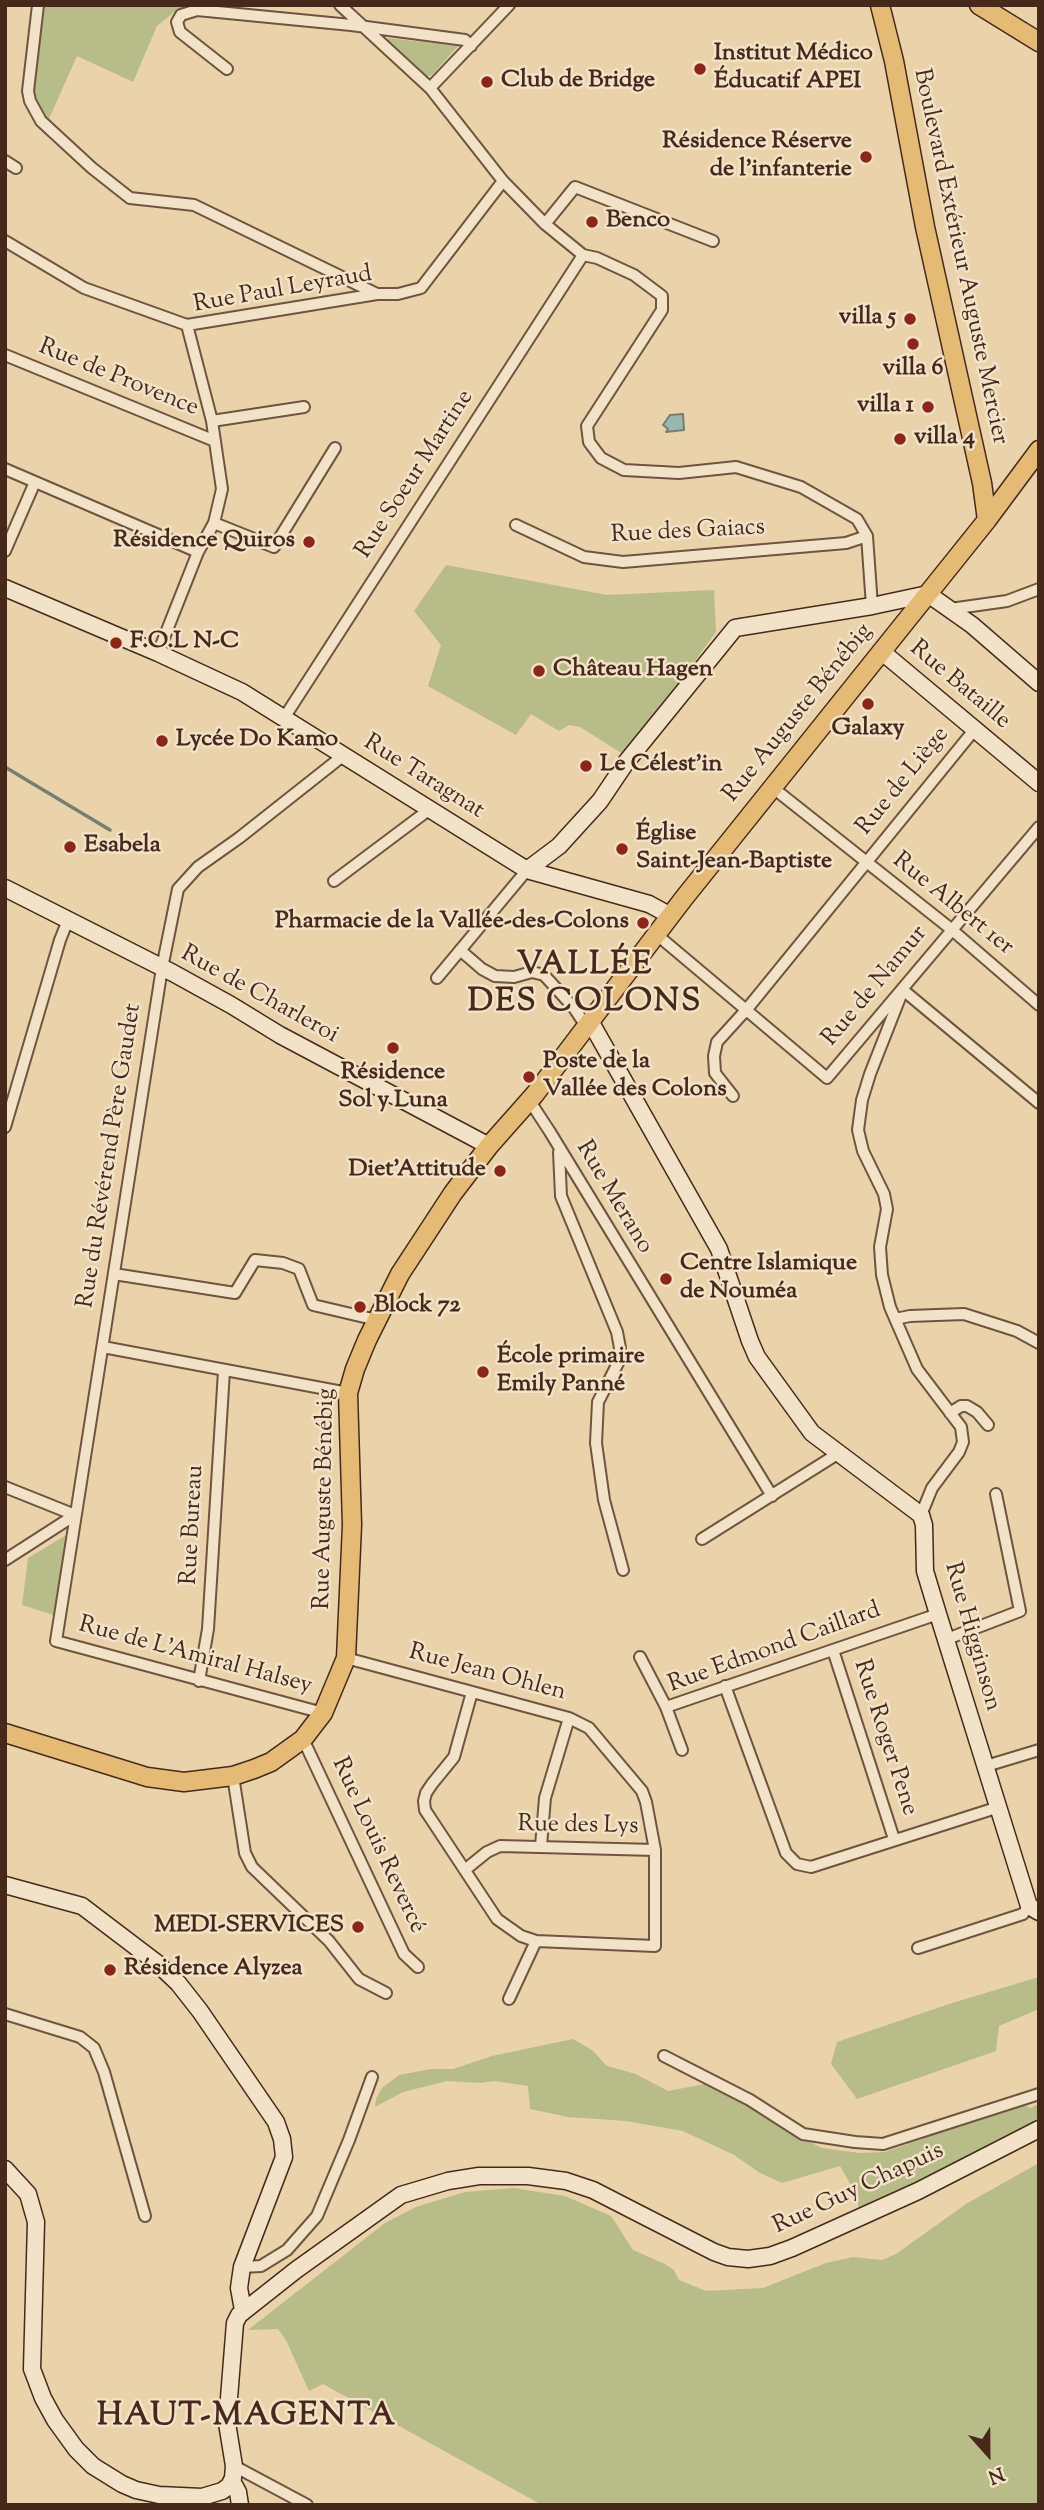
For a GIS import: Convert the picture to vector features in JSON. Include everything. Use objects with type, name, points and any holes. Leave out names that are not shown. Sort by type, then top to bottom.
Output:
[{"type":"main road","name":"Boulevard Extérieur Auguste Mercier","points":[[880,5],[894,61],[925,227],[982,483],[987,520]]},
{"type":"main road","points":[[979,5],[1039,42]]},
{"type":"main road","name":"Rue Auguste Bénébig","points":[[5,1734],[147,1777],[184,1782],[233,1776],[271,1762],[303,1739],[323,1713],[346,1658],[352,1525],[348,1393],[355,1369],[400,1274],[426,1232],[489,1146],[527,1102],[772,787],[987,520],[1039,450]]},
{"type":"main road","points":[[982,483],[999,494],[1012,488]]},
{"type":"street","points":[[38,5],[28,91],[30,101],[35,113],[50,130],[93,168],[130,198],[194,205],[377,294]]},
{"type":"street","points":[[340,5],[430,88],[503,181],[545,224],[583,255],[597,258],[634,275],[662,296],[662,310],[587,426],[589,442],[601,458],[624,470],[679,473],[736,467],[801,487],[857,519],[867,536],[872,606]]},
{"type":"street","points":[[430,88],[509,5]]},
{"type":"street","points":[[227,69],[180,32],[177,22],[181,15],[197,10],[465,40],[471,46]]},
{"type":"street","points":[[5,161],[16,168]]},
{"type":"street","name":"Rue Paul Leyraud","points":[[158,653],[198,552],[214,523],[222,489],[212,421],[187,325],[377,294],[398,294],[421,288],[503,181]]},
{"type":"street","points":[[545,224],[575,187],[713,240]]},
{"type":"street","points":[[5,241],[84,288],[187,325]]},
{"type":"street","name":"Rue Soeur Martine","points":[[284,718],[583,255]]},
{"type":"street","name":"Rue de Provence","points":[[5,355],[215,441]]},
{"type":"street","points":[[212,421],[304,407]]},
{"type":"street","points":[[214,523],[274,547],[335,448]]},
{"type":"street","points":[[5,469],[198,552]]},
{"type":"street","points":[[5,551],[35,482]]},
{"type":"street","name":"Rue des Gaiacs","points":[[516,525],[584,558],[623,562],[846,543],[867,536]]},
{"type":"street","name":"Rue Taragnat","points":[[5,588],[242,692],[527,870],[649,904],[671,916]]},
{"type":"street","points":[[437,978],[527,870],[559,846],[600,801],[627,761],[735,628],[872,606],[928,594],[1039,683]]},
{"type":"street","points":[[950,610],[1036,594]]},
{"type":"street","name":"Rue Bataille","points":[[881,651],[1039,783]]},
{"type":"street","name":"Rue de Liège","points":[[733,1096],[715,1073],[717,1042],[747,1009],[975,729]]},
{"type":"street","name":"Rue du Révérend Père Gaudet","points":[[56,1641],[162,968],[178,888],[198,867],[344,755]]},
{"type":"street","name":"Rue Albert 1er","points":[[772,787],[951,929],[1039,1004]]},
{"type":"street","points":[[334,881],[430,809]]},
{"type":"street","name":"Rue de Namur","points":[[747,1009],[827,1078],[1039,827]]},
{"type":"street","name":"Rue de Charleroi","points":[[5,888],[162,968],[280,1035],[489,1146]]},
{"type":"street","points":[[5,1127],[68,920]]},
{"type":"street","points":[[656,934],[747,1009]]},
{"type":"street","points":[[460,950],[482,969],[495,976],[514,977],[532,972],[544,975],[588,1023],[719,1249],[757,1357],[812,1433],[921,1515],[932,1488],[959,1452],[963,1442],[961,1427],[917,1369],[895,1320],[882,1275],[880,1247],[887,1209],[884,1194],[863,1152],[858,1130],[862,1100],[870,1074],[903,990],[1039,1102]]},
{"type":"street","name":"Rue Merano","points":[[527,1102],[533,1106],[772,1496]]},
{"type":"street","points":[[559,1150],[561,1196],[617,1332],[620,1348],[618,1363],[598,1402],[596,1443],[604,1500],[623,1570]]},
{"type":"street","points":[[114,1274],[235,1293],[256,1260],[283,1263],[299,1269],[313,1305],[377,1320]]},
{"type":"street","points":[[895,1320],[910,1316],[964,1314],[1017,1331],[1039,1343]]},
{"type":"street","points":[[103,1347],[348,1393]]},
{"type":"street","name":"Rue Bureau","points":[[199,1681],[208,1629],[223,1371]]},
{"type":"street","points":[[950,1413],[961,1406],[967,1406],[977,1412],[988,1425]]},
{"type":"street","points":[[702,1539],[839,1453]]},
{"type":"street","points":[[5,1487],[75,1515]]},
{"type":"street","points":[[947,1639],[1020,1611],[996,1494]]},
{"type":"street","points":[[5,1560],[75,1515]]},
{"type":"street","name":"Rue Higginson","points":[[921,1515],[924,1525],[925,1571],[1034,1909]]},
{"type":"street","name":"Rue Edmond Caillard","points":[[682,1750],[666,1707],[938,1614]]},
{"type":"street","name":"Rue de L'Amiral Halsey","points":[[56,1641],[323,1713]]},
{"type":"street","name":"Rue Roger Pene","points":[[833,1650],[894,1839]]},
{"type":"street","points":[[640,1657],[666,1707]]},
{"type":"street","name":"Rue Jean Ohlen","points":[[346,1658],[569,1718],[589,1728],[642,1791],[655,1850],[655,1946],[536,1941]]},
{"type":"street","points":[[725,1686],[786,1853],[797,1864],[811,1867],[999,1807]]},
{"type":"street","points":[[472,1692],[454,1757],[426,1793],[425,1810],[498,1919],[521,1936],[536,1941],[509,1999]]},
{"type":"street","points":[[541,1846],[545,1798],[569,1718]]},
{"type":"street","name":"Rue Louis Revercé","points":[[303,1739],[404,1954],[418,1967]]},
{"type":"street","points":[[986,1766],[1039,1750]]},
{"type":"street","points":[[233,1776],[246,1853],[252,1867],[329,1941],[359,1979],[386,1993]]},
{"type":"street","name":"Rue des Lys","points":[[466,1870],[487,1852],[500,1846],[655,1850]]},
{"type":"street","points":[[5,1885],[82,1906],[157,1963],[178,1983],[200,2011],[276,2122],[282,2139],[284,2158],[242,2267],[239,2288],[243,2311],[235,2323],[227,2423],[240,2505]]},
{"type":"street","points":[[918,1948],[1034,1909]]},
{"type":"street","points":[[5,2014],[80,2037],[94,2048],[104,2072],[145,2216]]},
{"type":"street","points":[[664,2056],[750,2099],[803,2134],[855,2142],[883,2144],[1039,2094]]},
{"type":"street","points":[[242,2267],[261,2266],[287,2250],[317,2216],[372,2077]]},
{"type":"street","name":"Rue Guy Chapuis","points":[[243,2311],[365,2219],[401,2196],[448,2181],[503,2175],[566,2181],[593,2190],[714,2252],[748,2259],[770,2256],[792,2248],[918,2191],[1039,2129]]},
{"type":"street","points":[[5,2169],[12,2173],[28,2194],[36,2222],[32,2369],[43,2398],[76,2449],[108,2477],[136,2490],[159,2495],[202,2497],[217,2494],[233,2474]]},
{"type":"street","points":[[233,2474],[306,2505]]},
{"type":"green space","points":[[42,5],[221,5],[189,6],[174,12],[157,26],[133,82],[77,56],[48,121],[36,106],[34,96]]},
{"type":"green space","points":[[388,38],[458,46],[432,75],[426,77],[386,40]]},
{"type":"green space","points":[[446,565],[607,595],[714,590],[716,632],[626,756],[580,727],[569,725],[559,731],[531,714],[516,735],[428,686],[441,645],[414,611]]},
{"type":"green space","points":[[68,1534],[53,1615],[22,1605],[28,1558]]},
{"type":"green space","points":[[1039,1977],[1039,2009],[999,2026],[996,2051],[857,2099],[831,2064],[837,2042]]},
{"type":"green space","points":[[573,2039],[592,2050],[607,2066],[636,2074],[668,2091],[705,2084],[737,2098],[789,2132],[822,2148],[860,2153],[885,2152],[925,2138],[927,2130],[1020,2101],[1030,2108],[1039,2104],[1039,2129],[858,2218],[858,2198],[840,2166],[782,2183],[760,2173],[734,2155],[683,2131],[626,2121],[568,2117],[530,2109],[528,2086],[494,2081],[447,2081],[403,2092],[375,2107],[382,2088],[399,2075],[431,2069],[453,2069],[492,2056]]},
{"type":"green space","points":[[1039,2163],[1039,2505],[542,2505],[323,2384],[309,2391],[286,2340],[278,2329],[248,2330],[385,2223],[416,2207],[465,2192],[514,2188],[565,2196],[611,2216],[633,2250],[665,2264],[674,2270],[679,2280],[706,2291],[763,2288],[826,2263],[853,2257],[882,2260],[896,2254],[966,2204]]},
{"type":"water","points":[[683,414],[684,430],[666,432],[668,429],[663,425],[670,415]]},
{"type":"waterway","points":[[5,767],[110,830]]},
{"type":"place","name":"Institut Médico Éducatif APEI","points":[[700,69]]},
{"type":"place","name":"Club de Bridge","points":[[487,82]]},
{"type":"place","name":"Résidence Réserve de l'infanterie","points":[[866,157]]},
{"type":"place","name":"Benco","points":[[592,222]]},
{"type":"place","name":"villa 5","points":[[910,319]]},
{"type":"place","name":"villa 6","points":[[913,344]]},
{"type":"place","name":"villa 1","points":[[928,407]]},
{"type":"place","name":"villa 4","points":[[900,439]]},
{"type":"place","name":"Résidence Quiros","points":[[309,542]]},
{"type":"place","name":"F.O.L N-C","points":[[116,643]]},
{"type":"place","name":"Château Hagen","points":[[539,671]]},
{"type":"place","name":"Galaxy","points":[[868,704]]},
{"type":"place","name":"Lycée Do Kamo","points":[[162,741]]},
{"type":"place","name":"Le Célest'in","points":[[586,766]]},
{"type":"place","name":"Esabela","points":[[70,847]]},
{"type":"place","name":"Église Saint-Jean-Baptiste","points":[[622,849]]},
{"type":"place","name":"Pharmacie de la Vallée-des-Colons","points":[[643,923]]},
{"type":"place","name":"Résidence Sol y Luna","points":[[393,1048]]},
{"type":"place","name":"Poste de la Vallée des Colons","points":[[529,1077]]},
{"type":"place","name":"Diet'Attitude","points":[[500,1171]]},
{"type":"place","name":"Centre Islamique de Nouméa","points":[[666,1279]]},
{"type":"place","name":"Block 72","points":[[360,1307]]},
{"type":"place","name":"École primaire Emily Panné","points":[[483,1372]]},
{"type":"place","name":"MEDI-SERVICES","points":[[358,1927]]},
{"type":"place","name":"Résidence Alyzea","points":[[110,1970]]},
{"type":"district","name":"VALLÉE DES COLONS","points":[[585,986]]},
{"type":"district","name":"HAUT-MAGENTA","points":[[247,2419]]}]
